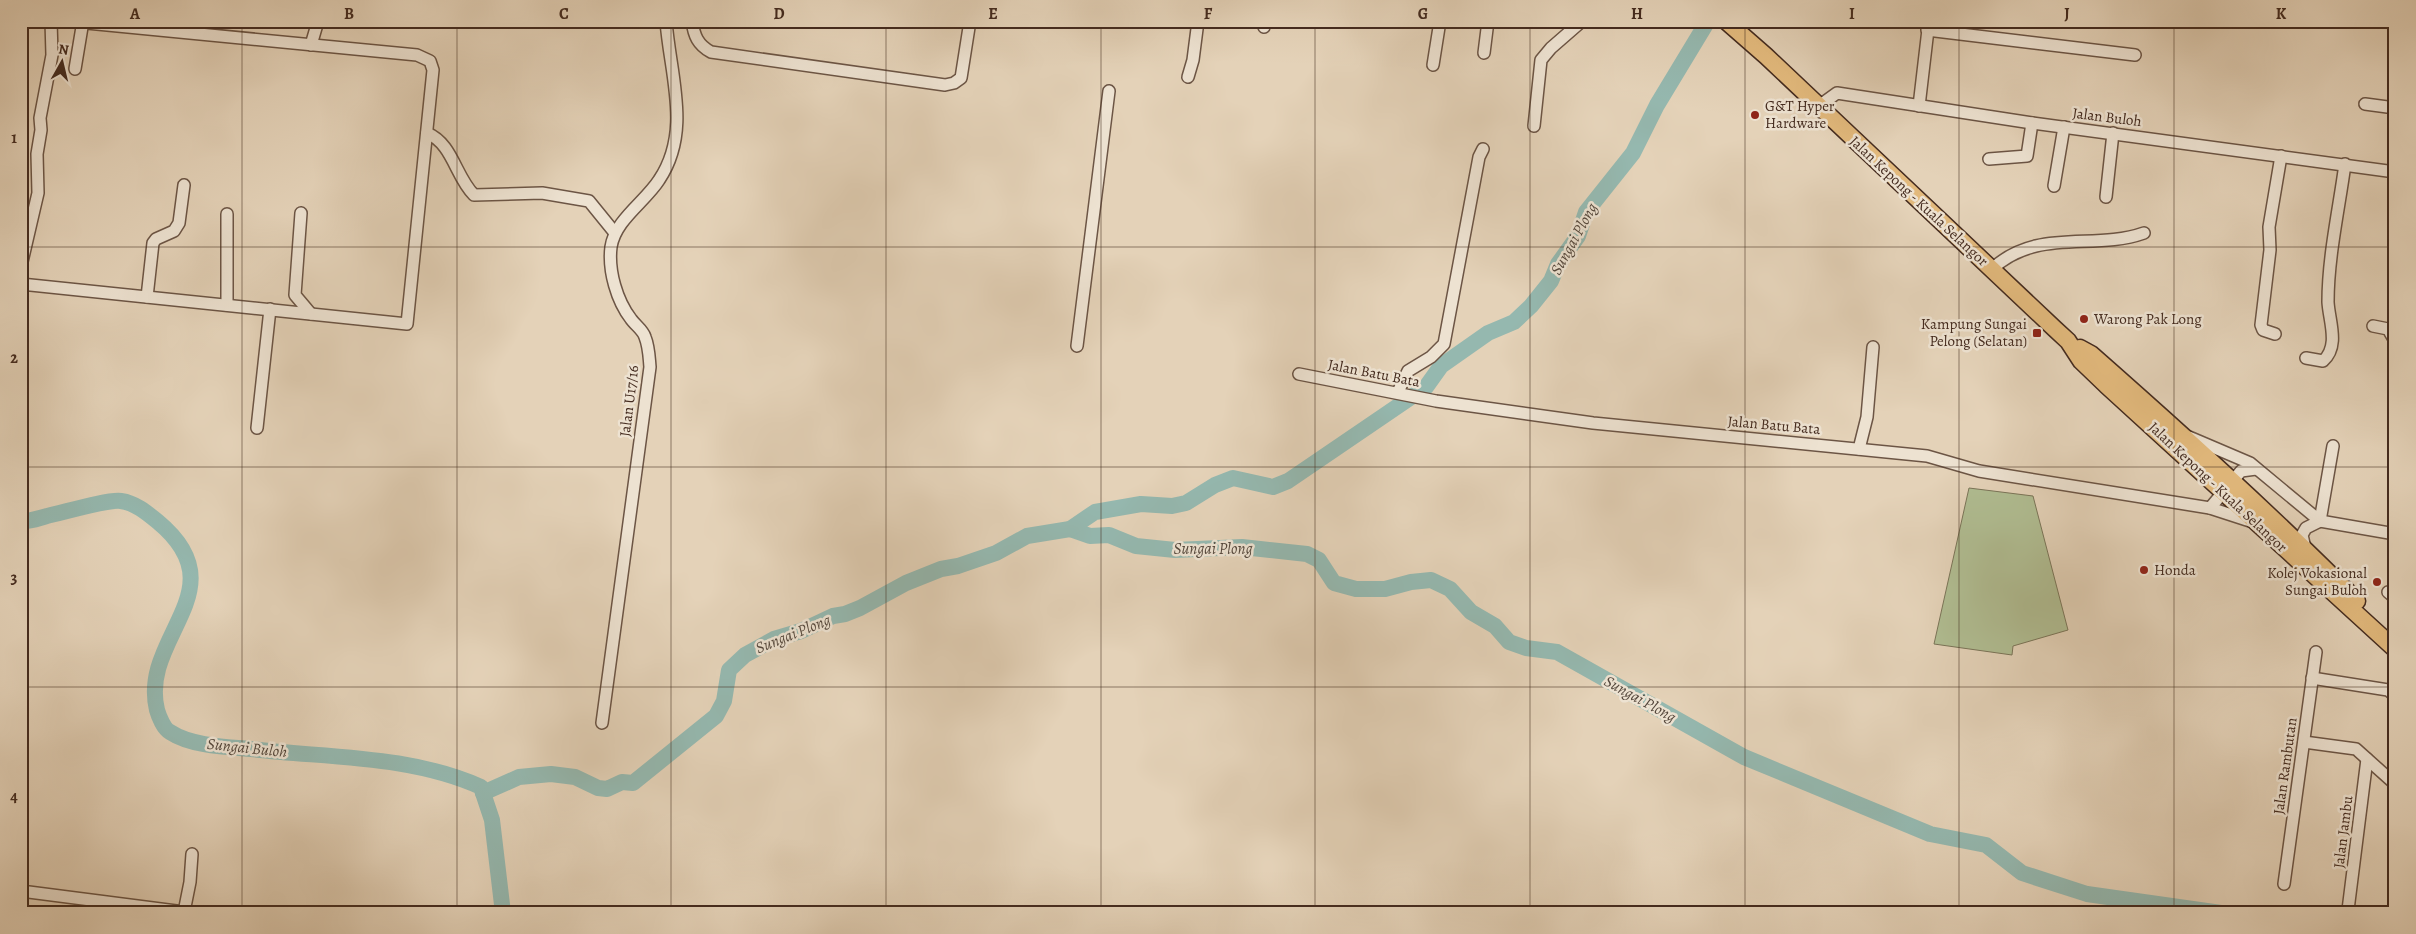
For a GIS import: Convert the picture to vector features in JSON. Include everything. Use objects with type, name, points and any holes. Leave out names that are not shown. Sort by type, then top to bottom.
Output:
[{"type":"highway","name":"Jalan Kepong - Kuala Selangor","points":[[1726,21],[2068,341],[2081,360],[2106,385],[2305,548],[2378,623],[2395,644]]},
{"type":"highway","name":"Jalan Kepong - Kuala Selangor","points":[[2068,341],[2091,354],[2181,434],[2259,524],[2395,649]]},
{"type":"street","points":[[21,266],[38,193],[37,154],[41,130],[40,118],[52,54],[51,21]]},
{"type":"street","points":[[21,284],[407,324],[433,70],[430,61],[417,55],[123,24],[66,21]]},
{"type":"street","points":[[311,45],[318,21]]},
{"type":"street","points":[[427,133],[437,137],[444,145],[474,195],[542,193],[588,201],[614,234],[660,180],[671,152],[678,126],[675,79],[670,60],[666,21]]},
{"type":"street","points":[[692,21],[696,39],[702,48],[711,52],[945,85],[954,83],[961,78],[970,21]]},
{"type":"street","points":[[1188,77],[1193,60],[1198,21]]},
{"type":"street","points":[[1434,65],[1440,21]]},
{"type":"street","points":[[1484,53],[1488,21]]},
{"type":"street","points":[[1534,126],[1541,60],[1551,48],[1582,21]]},
{"type":"street","points":[[76,69],[87,22]]},
{"type":"street","points":[[1919,106],[1928,26],[2134,55]]},
{"type":"street","points":[[1077,346],[1109,91]]},
{"type":"street","name":"Jalan Buloh","points":[[1819,106],[1837,93],[2032,123],[2395,172]]},
{"type":"street","points":[[2365,104],[2395,108]]},
{"type":"street","points":[[1989,159],[2027,156],[2032,123]]},
{"type":"street","points":[[2054,186],[2064,127]]},
{"type":"street","points":[[2106,197],[2113,133]]},
{"type":"street","points":[[1398,392],[1408,371],[1431,358],[1444,344],[1479,157],[1484,149]]},
{"type":"street","points":[[2274,334],[2263,330],[2261,324],[2270,250],[2269,227],[2282,156]]},
{"type":"street","points":[[2306,358],[2323,361],[2330,351],[2332,325],[2329,313],[2328,289],[2345,164]]},
{"type":"street","points":[[147,297],[153,244],[156,239],[174,231],[179,222],[184,184]]},
{"type":"street","points":[[302,213],[295,295],[311,314]]},
{"type":"street","points":[[227,214],[227,305]]},
{"type":"street","points":[[1992,269],[2006,256],[2015,252],[2054,243],[2127,239],[2144,233]]},
{"type":"street","name":"Jalan U17/16","points":[[602,723],[650,367],[645,335],[624,309],[612,273],[611,248],[614,234]]},
{"type":"street","points":[[257,428],[270,309]]},
{"type":"street","points":[[2373,326],[2388,329],[2395,341]]},
{"type":"street","points":[[1859,449],[1866,417],[1872,347]]},
{"type":"street","name":"Jalan Batu Bata","points":[[1299,374],[1436,401],[1650,429],[1927,456],[1979,471],[2210,508],[2259,524]]},
{"type":"street","points":[[2181,434],[2238,457],[2256,469],[2320,521],[2395,534]]},
{"type":"street","points":[[2320,521],[2333,446]]},
{"type":"street","points":[[2210,508],[2241,471],[2256,469]]},
{"type":"street","points":[[2305,548],[2302,535],[2306,528],[2320,521]]},
{"type":"street","name":"Jalan Rambutan","points":[[2284,884],[2316,652]]},
{"type":"street","points":[[2312,678],[2388,690],[2395,696]]},
{"type":"street","points":[[2304,742],[2356,749],[2395,784]]},
{"type":"street","name":"Jalan Jambu","points":[[2348,910],[2367,759]]},
{"type":"street","points":[[21,891],[184,912],[190,882],[192,854]]},
{"type":"green space","points":[[1969,488],[2033,496],[2068,630],[2013,646],[2012,655],[1934,644]]},
{"type":"waterway","name":"Sungai Plong","points":[[483,793],[519,777],[551,774],[575,777],[598,788],[607,789],[622,782],[633,783],[716,716],[724,701],[729,670],[745,655],[774,639],[801,631],[833,616],[860,608],[906,583],[941,569],[958,566],[996,553],[1027,536],[1070,529],[1095,512],[1141,504],[1172,506],[1186,503],[1215,485],[1233,478],[1273,487],[1288,481],[1426,387],[1441,366],[1488,333],[1514,322],[1531,306],[1551,281],[1558,264],[1578,236],[1586,212],[1633,153],[1657,105],[1706,24]]},
{"type":"waterway","name":"Sungai Buloh","points":[[21,521],[115,501],[121,501],[140,508],[157,521],[180,546],[190,569],[189,592],[182,614],[161,659],[155,683],[157,710],[166,728],[179,737],[199,743],[397,763],[426,769],[481,787],[492,820],[503,913]]},
{"type":"waterway","name":"Sungai Plong","points":[[1070,529],[1090,536],[1109,535],[1136,546],[1175,550],[1242,547],[1307,554],[1319,560],[1334,583],[1356,589],[1385,589],[1411,582],[1431,580],[1450,589],[1471,612],[1495,626],[1509,642],[1526,648],[1557,652],[1744,757],[1930,834],[1986,845],[2022,873],[2087,894],[2221,913]]},
{"type":"place","name":"G&T Hyper Hardware","points":[[1755,115]]},
{"type":"place","name":"Warong Pak Long","points":[[2084,319]]},
{"type":"place","name":"Kampung Sungai Pelong (Selatan)","points":[[2037,333]]},
{"type":"place","name":"Honda","points":[[2144,570]]},
{"type":"place","name":"Kolej Vokasional Sungai Buloh","points":[[2377,582]]}]
